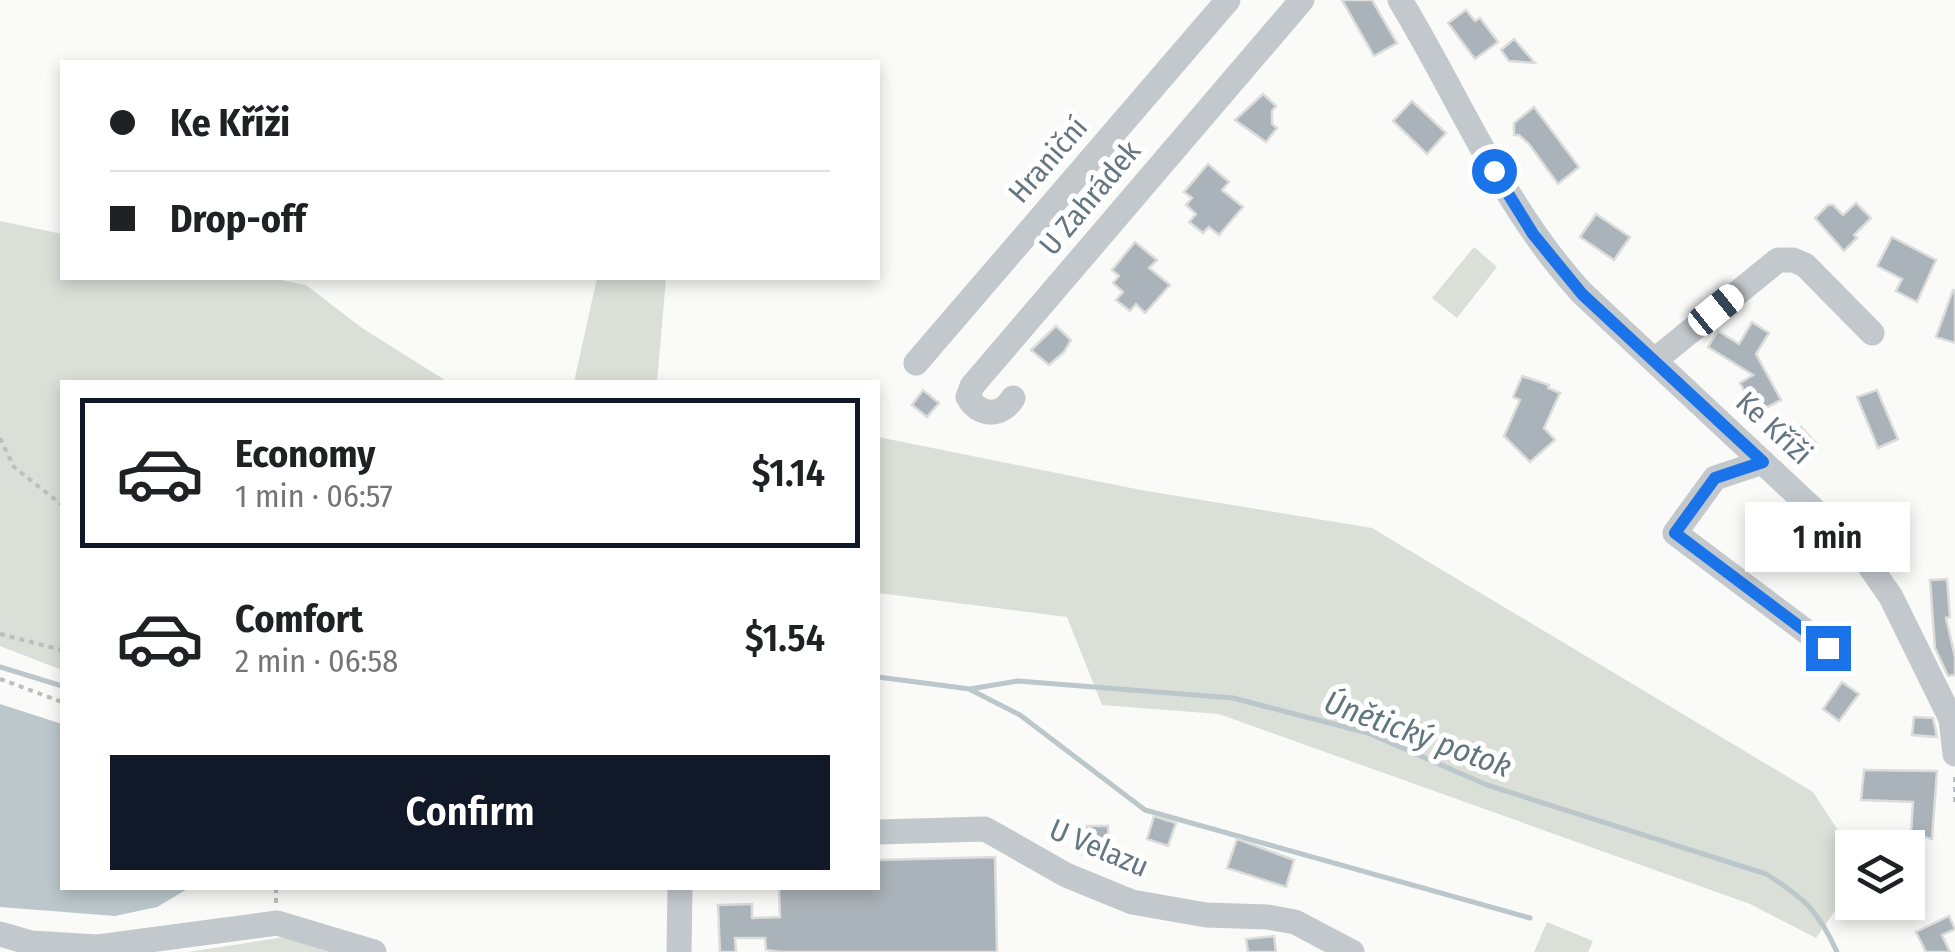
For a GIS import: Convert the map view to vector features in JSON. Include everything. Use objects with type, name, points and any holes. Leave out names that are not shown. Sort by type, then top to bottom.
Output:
[{"type":"street","name":"Hraniční","points":[[916,363],[1228,0]]},
{"type":"street","name":"U Zahrádek","points":[[1013,398],[998,412],[984,412],[973,406],[968,397],[972,386],[1302,0]]},
{"type":"street","name":"Ke Kříži","points":[[1400,0],[1494,171],[1533,234],[1582,294],[1862,555],[1880,577],[1953,718],[1955,754]]},
{"type":"street","points":[[1655,360],[1778,260],[1805,265],[1872,334]]},
{"type":"street","points":[[1763,462],[1715,478],[1675,533],[1828,648]]},
{"type":"street","name":"U Velazu","points":[[880,832],[985,829],[1066,875],[1132,902],[1206,916],[1267,917],[1296,922],[1352,952]]},
{"type":"street","points":[[679,952],[680,890]]},
{"type":"street","points":[[0,934],[31,943],[98,947],[236,926],[277,924],[374,952]]},
{"type":"path","points":[[0,438],[14,467],[60,504]]},
{"type":"path","points":[[0,634],[60,649]]},
{"type":"path","points":[[0,679],[60,701]]},
{"type":"path","points":[[1955,777],[1955,807]]},
{"type":"shaded area","points":[[0,221],[60,234],[60,280],[281,280],[306,285],[362,328],[445,380],[60,380],[60,669],[0,646]]},
{"type":"shaded area","points":[[1474,247],[1497,267],[1457,318],[1432,298]]},
{"type":"shaded area","points":[[597,280],[666,280],[657,380],[574,380]]},
{"type":"shaded area","points":[[880,437],[1141,490],[1372,528],[1813,792],[1838,830],[1835,911],[1816,938],[1750,904],[1219,714],[1102,705],[1067,617],[880,593]]},
{"type":"shaded area","points":[[0,704],[60,723],[60,890],[186,890],[157,907],[115,916],[0,907]]},
{"type":"shaded area","points":[[1547,922],[1593,941],[1588,952],[1534,952]]},
{"type":"shaded area","points":[[298,935],[343,952],[188,952]]},
{"type":"building","points":[[1342,0],[1372,0],[1397,43],[1374,56]]},
{"type":"building","points":[[1466,10],[1475,21],[1480,18],[1498,42],[1475,59],[1448,23]]},
{"type":"building","points":[[1514,39],[1535,63],[1509,61],[1501,50]]},
{"type":"building","points":[[1263,94],[1276,106],[1272,124],[1277,128],[1266,142],[1235,120]]},
{"type":"building","points":[[1412,101],[1446,133],[1427,154],[1393,121]]},
{"type":"building","points":[[1534,107],[1579,167],[1558,184],[1529,144],[1514,135],[1514,123]]},
{"type":"building","points":[[1208,164],[1229,182],[1222,190],[1243,207],[1219,235],[1209,227],[1203,233],[1189,222],[1196,214],[1186,205],[1192,198],[1184,192]]},
{"type":"building","points":[[1856,203],[1871,218],[1844,251],[1815,218],[1828,205],[1843,215]]},
{"type":"building","points":[[1596,214],[1630,237],[1614,260],[1580,237]]},
{"type":"building","points":[[1892,237],[1936,260],[1917,302],[1896,291],[1902,279],[1877,266]]},
{"type":"building","points":[[1135,242],[1157,260],[1149,268],[1170,285],[1145,313],[1136,304],[1130,311],[1116,300],[1123,292],[1113,283],[1119,276],[1112,270]]},
{"type":"building","points":[[1955,291],[1955,343],[1936,337]]},
{"type":"building","points":[[1752,322],[1769,333],[1756,354],[1781,400],[1756,413],[1740,383],[1753,375],[1708,347],[1718,331],[1739,344]]},
{"type":"building","points":[[1056,326],[1071,340],[1049,365],[1031,350]]},
{"type":"building","points":[[1522,376],[1560,393],[1544,428],[1555,440],[1530,462],[1504,436],[1520,400],[1513,397]]},
{"type":"building","points":[[923,390],[939,403],[927,417],[912,405]]},
{"type":"building","points":[[1877,390],[1898,439],[1878,448],[1857,397]]},
{"type":"building","points":[[1792,427],[1797,431],[1801,427],[1816,443],[1801,458],[1779,438]]},
{"type":"building","points":[[1947,579],[1950,617],[1946,618],[1955,657],[1955,675],[1948,676],[1935,648],[1930,580]]},
{"type":"building","points":[[1842,682],[1859,694],[1839,721],[1823,709]]},
{"type":"building","points":[[1914,717],[1933,718],[1937,737],[1912,735]]},
{"type":"building","points":[[1864,770],[1937,771],[1932,839],[1925,837],[1925,830],[1911,830],[1913,802],[1861,800]]},
{"type":"building","points":[[1154,816],[1176,823],[1168,846],[1147,839]]},
{"type":"building","points":[[1081,826],[1108,826],[1109,855],[1081,854]]},
{"type":"building","points":[[1237,839],[1294,860],[1286,887],[1227,868]]},
{"type":"building","points":[[995,857],[997,952],[781,952],[766,950],[765,938],[735,938],[736,952],[720,952],[718,905],[752,904],[752,918],[780,917],[779,890],[880,890],[880,860]]},
{"type":"building","points":[[1949,916],[1955,929],[1942,935],[1950,952],[1926,952],[1916,932]]},
{"type":"building","points":[[1274,936],[1276,952],[1248,952],[1246,939]]},
{"type":"waterway","name":"Únětický potok","points":[[0,667],[60,685]]},
{"type":"waterway","name":"Únětický potok","points":[[880,677],[970,689],[1018,681],[1233,698],[1368,733],[1487,785],[1766,874],[1809,906],[1837,952]]},
{"type":"waterway","points":[[971,690],[1020,715],[1145,810],[1530,918]]},
{"type":"route","points":[[1494,171],[1533,234],[1582,294],[1763,462],[1715,478],[1675,533],[1828,648]]}]
